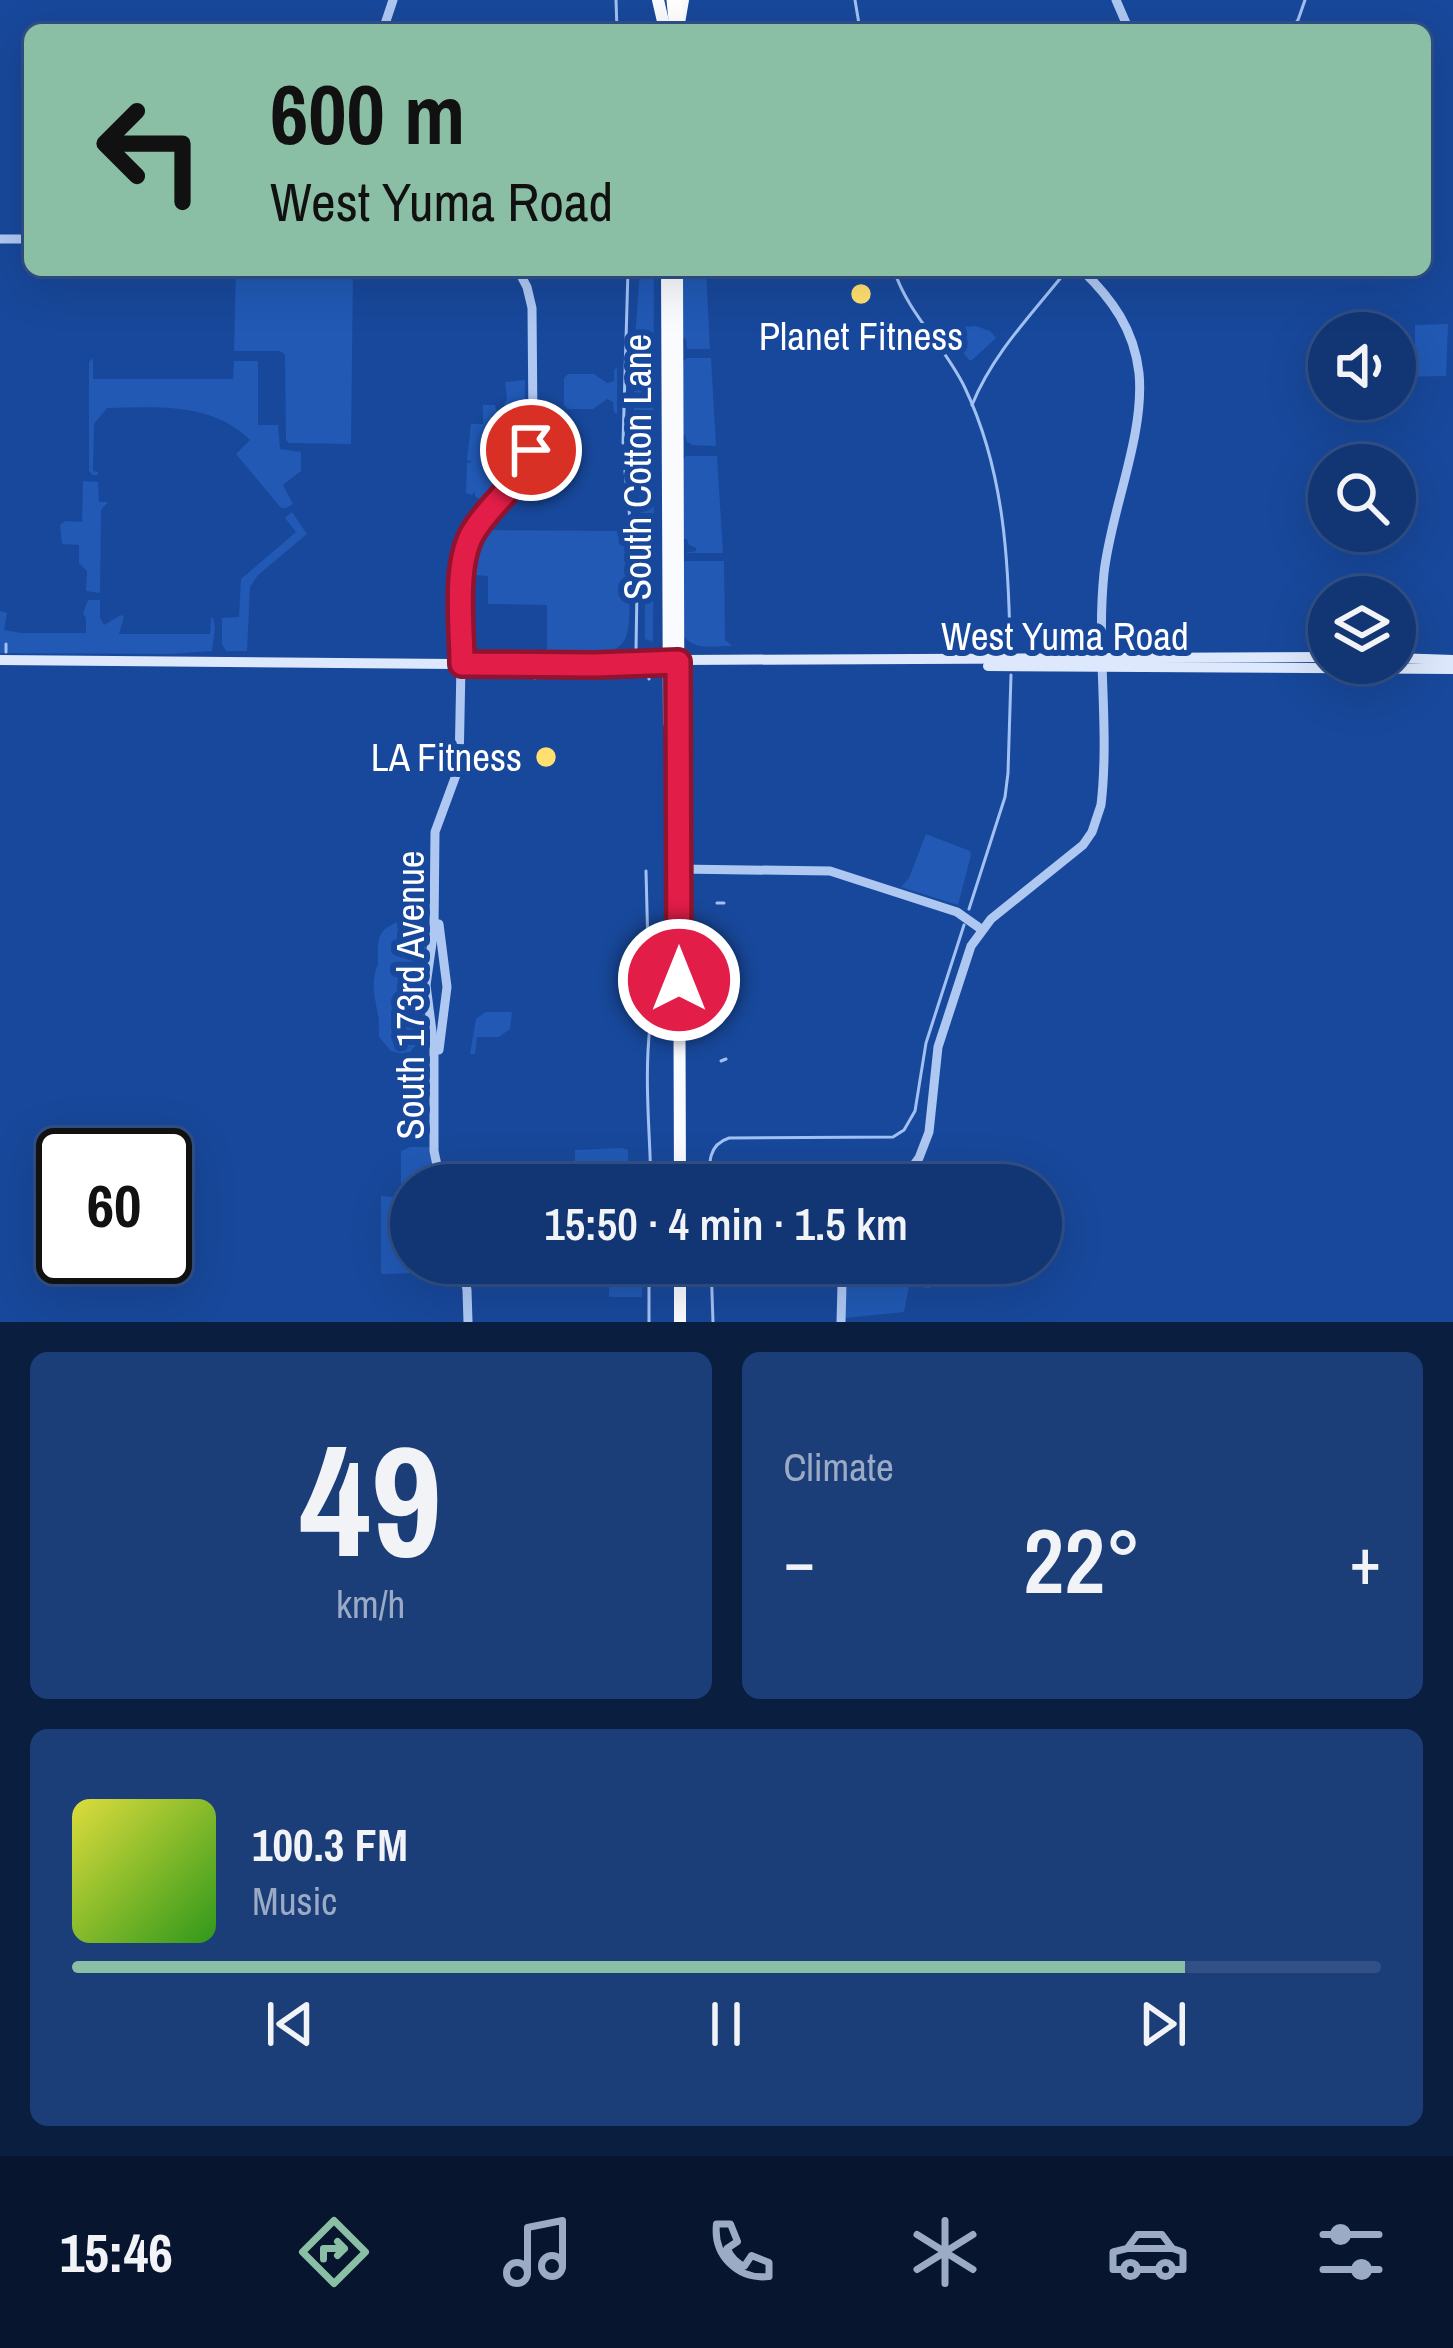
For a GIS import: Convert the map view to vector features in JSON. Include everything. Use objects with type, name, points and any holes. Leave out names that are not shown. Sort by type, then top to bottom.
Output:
[{"type":"main road","name":"South Cotton Lane","points":[[667,276],[677,559],[670,738],[680,868],[680,1164]]},
{"type":"main road","name":"South Cotton Lane","points":[[677,276],[677,356],[667,495],[677,807]]},
{"type":"main road","points":[[667,305],[677,356]]},
{"type":"main road","points":[[667,495],[672,553],[677,559]]},
{"type":"main road","name":"West Yuma Road","points":[[1103,663],[1308,658]]},
{"type":"main road","name":"West Yuma Road","points":[[1416,659],[1453,664]]},
{"type":"main road","name":"West Yuma Road","points":[[0,660],[1308,662]]},
{"type":"main road","name":"West Yuma Road","points":[[674,660],[683,665],[1001,661]]},
{"type":"main road","points":[[752,665],[817,660]]},
{"type":"main road","name":"West Yuma Road","points":[[1416,663],[1453,664]]},
{"type":"main road","points":[[670,738],[678,770]]},
{"type":"main road","points":[[680,1284],[680,1322]]},
{"type":"street","name":"South 173rd Avenue","points":[[437,1164],[434,1043],[426,985],[434,929],[436,828],[459,767],[464,553],[481,521],[519,478],[531,450],[532,308],[522,276]]},
{"type":"street","points":[[915,1164],[932,1123],[938,1047],[971,946],[1009,903],[1083,845],[1093,832],[1102,798],[1102,602],[1140,380],[1122,317],[1088,276]]},
{"type":"street","name":"South 173rd Avenue","points":[[442,1164],[439,1045],[447,993],[439,927],[440,829],[464,772],[462,664]]},
{"type":"street","points":[[680,868],[823,869],[966,917],[982,929]]},
{"type":"street","points":[[464,1284],[468,1322]]},
{"type":"street","points":[[841,1322],[842,1284]]},
{"type":"shaded area","points":[[236,276],[353,276],[351,444],[289,443],[285,355],[234,351]]},
{"type":"shaded area","points":[[640,276],[654,276],[653,445],[634,444]]},
{"type":"shaded area","points":[[683,276],[706,276],[710,349],[687,349],[681,336]]},
{"type":"shaded area","points":[[1448,324],[1446,376],[1416,377],[1416,325]]},
{"type":"shaded area","points":[[976,326],[996,338],[969,360],[948,335]]},
{"type":"shaded area","points":[[93,358],[93,379],[233,379],[234,361],[258,361],[258,425],[278,425],[280,449],[301,452],[301,471],[283,485],[293,504],[281,508],[236,454],[250,440],[219,419],[183,409],[107,408],[94,424],[93,471],[98,475],[93,475],[89,471],[89,362]]},
{"type":"shaded area","points":[[711,358],[716,446],[693,445],[680,435],[683,361]]},
{"type":"shaded area","points":[[617,367],[617,414],[607,399],[593,409],[564,405],[568,374],[594,374],[607,383],[614,381]]},
{"type":"shaded area","points":[[525,380],[524,453],[512,479],[487,505],[475,491],[466,493],[467,463],[472,462],[467,460],[471,424],[483,424],[483,405],[495,405],[501,412],[507,398],[505,382]]},
{"type":"shaded area","points":[[634,448],[654,449],[653,642],[645,639],[645,559]]},
{"type":"shaded area","points":[[717,456],[723,553],[685,553],[696,551],[687,539],[680,539],[682,460]]},
{"type":"shaded area","points":[[83,481],[98,482],[99,502],[108,502],[101,510],[100,593],[86,591],[87,571],[79,563],[79,545],[62,544],[60,525],[82,522]]},
{"type":"shaded area","points":[[292,512],[307,534],[250,587],[247,651],[226,651],[222,618],[239,617],[241,579],[296,532],[285,518]]},
{"type":"shaded area","points":[[484,530],[623,531],[629,615],[622,643],[613,651],[547,650],[547,605],[488,604],[488,576],[474,575],[475,548]]},
{"type":"shaded area","points":[[686,561],[724,561],[725,640],[732,646],[696,645],[680,630]]},
{"type":"shaded area","points":[[88,600],[100,600],[104,625],[124,617],[119,634],[210,634],[213,618],[212,651],[0,653],[0,611],[7,613],[4,630],[86,633],[83,614]]},
{"type":"shaded area","points":[[926,834],[970,851],[958,905],[901,887]]},
{"type":"shaded area","points":[[408,919],[414,928],[430,928],[422,989],[430,1046],[414,1047],[408,1055],[391,1051],[379,1037],[374,983],[381,934]]},
{"type":"shaded area","points":[[485,1012],[512,1012],[510,1029],[499,1037],[477,1037],[475,1054],[470,1054],[476,1019]]},
{"type":"shaded area","points":[[432,1147],[436,1164],[401,1164],[401,1151]]},
{"type":"shaded area","points":[[622,1148],[628,1150],[628,1164],[575,1164],[575,1150]]},
{"type":"shaded area","points":[[381,1196],[390,1197],[390,1274],[381,1274]]},
{"type":"shaded area","points":[[609,1284],[642,1284],[642,1297],[609,1297]]},
{"type":"shaded area","points":[[848,1284],[930,1284],[930,1288],[909,1286],[904,1312],[845,1318]]},
{"type":"waterway","points":[[616,0],[617,24]]},
{"type":"waterway","points":[[855,0],[859,24]]},
{"type":"waterway","points":[[1295,24],[1305,0]]},
{"type":"waterway","points":[[623,443],[628,276]]},
{"type":"waterway","points":[[896,276],[965,388],[988,451],[1006,550],[1010,650]]},
{"type":"waterway","points":[[972,405],[1002,351],[1062,276]]},
{"type":"waterway","points":[[623,451],[637,588],[636,650]]},
{"type":"waterway","points":[[6,644],[6,652]]},
{"type":"waterway","points":[[586,672],[586,678]]},
{"type":"waterway","points":[[648,674],[649,679]]},
{"type":"waterway","points":[[969,909],[1005,797],[1011,675]]},
{"type":"waterway","points":[[646,871],[650,1164]]},
{"type":"waterway","points":[[717,903],[724,903]]},
{"type":"waterway","points":[[710,1164],[717,1145],[729,1138],[893,1137],[904,1130],[915,1111],[926,1043],[964,925]]},
{"type":"waterway","points":[[714,954],[721,954]]},
{"type":"waterway","points":[[709,998],[714,1002]]},
{"type":"waterway","points":[[721,1061],[726,1059]]},
{"type":"waterway","points":[[649,1284],[649,1322]]},
{"type":"waterway","points":[[712,1284],[713,1322]]},
{"type":"place","name":"Planet Fitness","points":[[861,294]]},
{"type":"place","name":"LA Fitness","points":[[546,757]]},
{"type":"route","points":[[531,450],[519,478],[481,521],[464,553],[462,664],[678,662],[679,980]]}]
